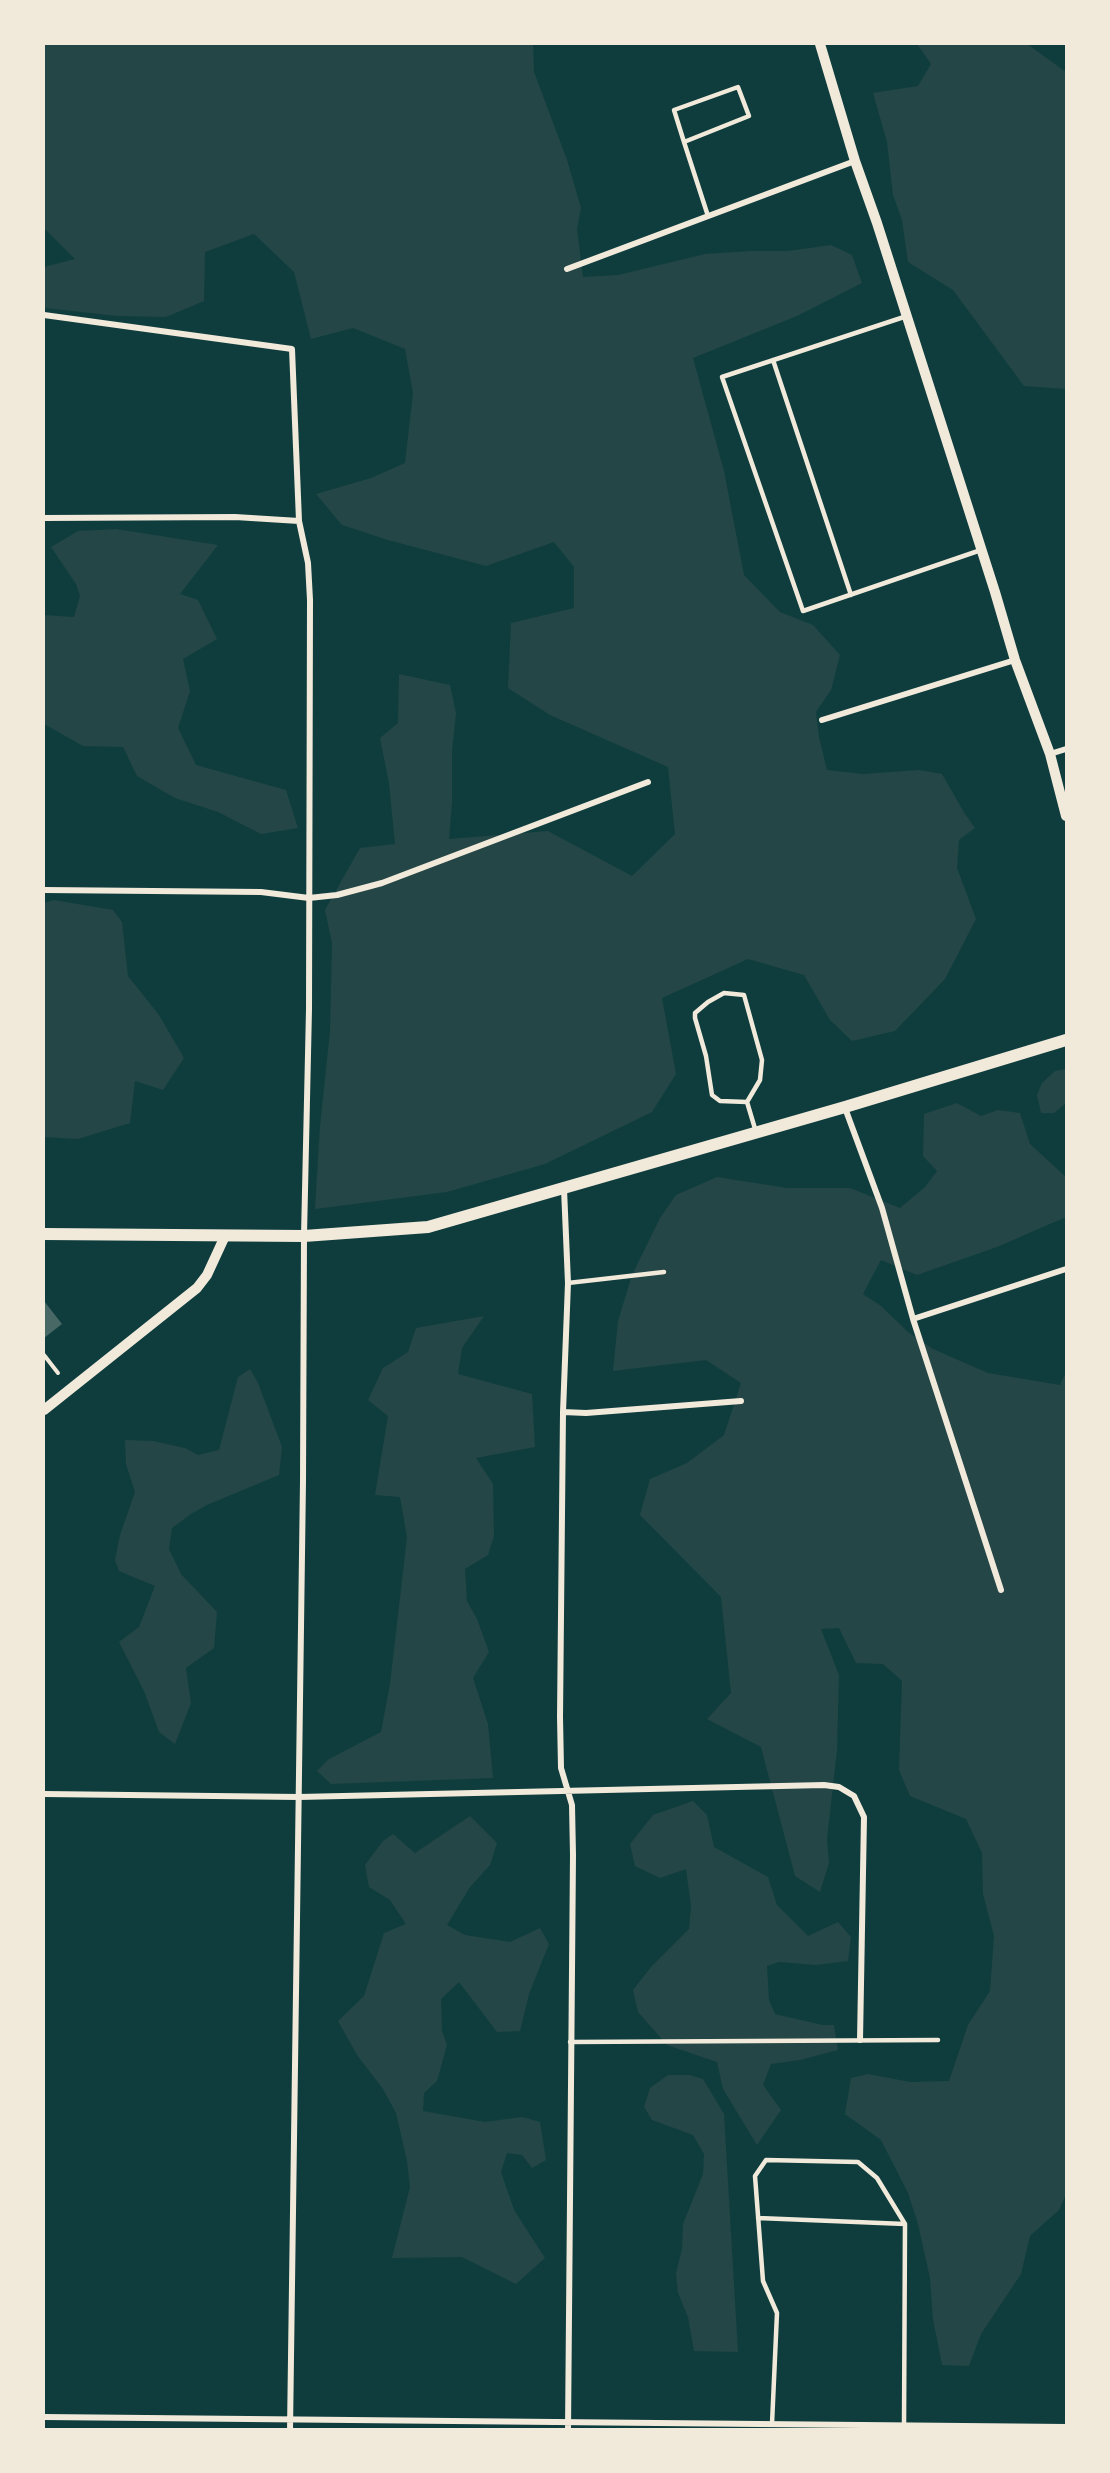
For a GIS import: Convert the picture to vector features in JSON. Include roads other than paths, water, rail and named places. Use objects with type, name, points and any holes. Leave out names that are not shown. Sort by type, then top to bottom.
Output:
[{"type":"main road","points":[[44,1234],[304,1236],[428,1227],[845,1107],[1066,1040]]},
{"type":"street","points":[[820,44],[855,161],[907,316],[1015,660],[1050,754],[1066,816]]},
{"type":"street","points":[[567,269],[855,161]]},
{"type":"street","points":[[44,315],[292,349],[299,521],[308,563],[310,600],[309,898],[290,2430]]},
{"type":"street","points":[[44,518],[236,517],[299,521]]},
{"type":"street","points":[[822,720],[1015,660]]},
{"type":"street","points":[[1050,754],[1066,749]]},
{"type":"street","points":[[44,890],[261,892],[309,898],[337,895],[382,883],[648,782]]},
{"type":"street","points":[[845,1107],[882,1208],[913,1319],[1001,1590]]},
{"type":"street","points":[[564,1189],[568,1283],[563,1412],[560,1727],[561,1768],[572,1805],[573,1855],[568,2426]]},
{"type":"street","points":[[44,1410],[196,1288],[207,1275],[225,1236]]},
{"type":"street","points":[[913,1319],[1066,1269]]},
{"type":"street","points":[[563,1412],[586,1413],[741,1401]]},
{"type":"street","points":[[44,1794],[299,1797],[824,1785],[839,1787],[854,1796],[864,1817],[860,2040]]},
{"type":"street","points":[[44,2417],[568,2426],[771,2424],[843,2427],[1066,2427]]},
{"type":"lane","points":[[684,142],[749,116],[738,87],[674,110],[684,142],[708,216]]},
{"type":"lane","points":[[907,316],[722,376],[803,611],[981,550]]},
{"type":"lane","points":[[774,360],[851,595]]},
{"type":"lane","points":[[747,1102],[720,1101],[712,1095],[706,1056],[695,1018],[695,1013],[724,993],[744,994],[762,1060],[760,1080],[747,1102],[756,1132]]},
{"type":"lane","points":[[568,1283],[664,1272]]},
{"type":"lane","points":[[570,2042],[938,2040]]},
{"type":"lane","points":[[771,2424],[777,2313],[763,2281],[755,2176],[766,2160],[858,2162],[877,2178],[905,2224],[904,2426]]},
{"type":"lane","points":[[758,2218],[905,2224]]}]
